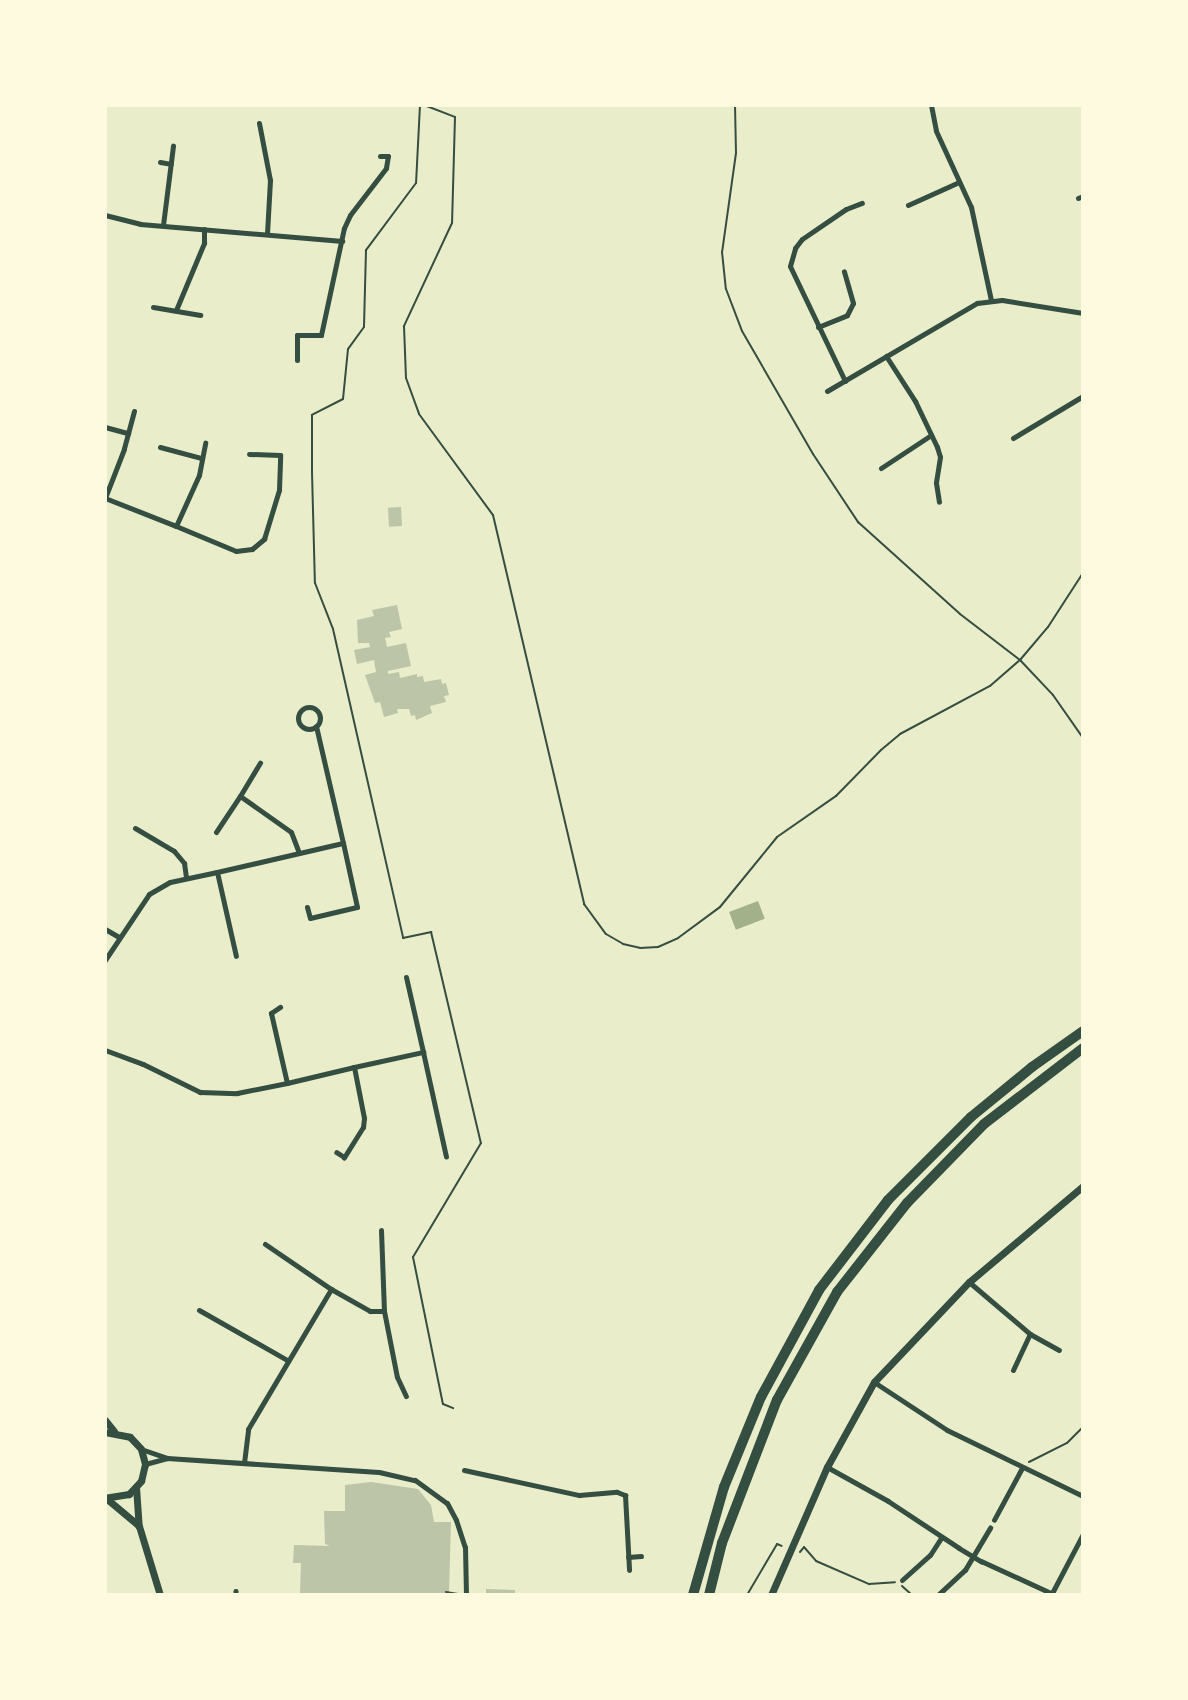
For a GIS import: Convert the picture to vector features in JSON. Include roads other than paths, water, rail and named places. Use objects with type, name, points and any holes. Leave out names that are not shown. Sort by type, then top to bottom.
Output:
[{"type":"highway","points":[[693,1594],[724,1487],[761,1397],[819,1290],[888,1200],[971,1117],[1032,1066],[1083,1031]]},
{"type":"highway","points":[[709,1595],[726,1531],[777,1401],[837,1292],[907,1203],[984,1124],[1083,1048]]},
{"type":"street","points":[[931,105],[936,131],[971,207],[991,300]]},
{"type":"street","points":[[259,123],[270,180],[267,233]]},
{"type":"street","points":[[261,134],[269,132]]},
{"type":"street","points":[[163,225],[173,146]]},
{"type":"street","points":[[297,360],[297,335],[321,335],[350,215],[386,168],[388,153],[380,156]]},
{"type":"street","points":[[160,162],[171,164]]},
{"type":"street","points":[[908,205],[959,182]]},
{"type":"street","points":[[845,381],[795,282],[790,266],[794,248],[810,232],[846,209],[862,203]]},
{"type":"street","points":[[105,215],[126,223],[342,241]]},
{"type":"street","points":[[176,310],[204,243],[204,229]]},
{"type":"street","points":[[818,327],[847,315],[853,303],[844,271]]},
{"type":"street","points":[[827,391],[977,303],[991,300],[1083,313]]},
{"type":"street","points":[[153,307],[200,315]]},
{"type":"street","points":[[886,356],[931,435],[940,457],[936,483],[939,502]]},
{"type":"street","points":[[1013,438],[1083,396]]},
{"type":"street","points":[[134,411],[105,498],[236,551],[252,549],[264,539],[279,490],[280,455],[249,454]]},
{"type":"street","points":[[105,427],[128,433]]},
{"type":"street","points":[[881,468],[931,435]]},
{"type":"street","points":[[176,526],[199,475],[205,443]]},
{"type":"street","points":[[160,447],[201,458]]},
{"type":"street","points":[[307,907],[310,918],[356,907],[316,726],[320,719],[318,712],[309,707],[302,710],[298,716],[301,726],[307,729],[316,726]]},
{"type":"street","points":[[216,832],[260,763]]},
{"type":"street","points":[[240,796],[291,832],[299,853]]},
{"type":"street","points":[[135,828],[174,852],[184,863],[186,877]]},
{"type":"street","points":[[148,836],[153,828]]},
{"type":"street","points":[[105,960],[149,894],[186,877],[343,843]]},
{"type":"street","points":[[216,872],[236,956]]},
{"type":"street","points":[[105,929],[119,937]]},
{"type":"street","points":[[223,944],[233,942]]},
{"type":"street","points":[[406,977],[446,1157]]},
{"type":"street","points":[[408,987],[419,985]]},
{"type":"street","points":[[280,1007],[271,1013],[287,1083]]},
{"type":"street","points":[[105,1050],[144,1063],[200,1092],[237,1093],[423,1052]]},
{"type":"street","points":[[336,1152],[344,1157],[363,1127],[365,1118],[354,1067]]},
{"type":"street","points":[[444,1146],[454,1144]]},
{"type":"street","points":[[771,1595],[827,1467],[874,1381],[969,1282],[1083,1186]]},
{"type":"street","points":[[381,1230],[384,1311],[397,1377],[406,1396]]},
{"type":"street","points":[[265,1244],[331,1289],[370,1311],[384,1311]]},
{"type":"street","points":[[969,1282],[1030,1334],[1059,1350]]},
{"type":"street","points":[[244,1463],[248,1429],[331,1289]]},
{"type":"street","points":[[199,1310],[287,1360]]},
{"type":"street","points":[[1013,1370],[1030,1334]]},
{"type":"street","points":[[874,1381],[947,1430],[1083,1496]]},
{"type":"street","points":[[105,1420],[114,1431]]},
{"type":"street","points":[[105,1432],[114,1431],[130,1437],[141,1449],[145,1464],[136,1488],[139,1526],[160,1595]]},
{"type":"street","points":[[141,1449],[167,1458],[379,1472],[415,1480],[447,1503],[456,1520],[465,1547],[466,1595]]},
{"type":"street","points":[[145,1464],[167,1458]]},
{"type":"street","points":[[827,1467],[888,1501],[941,1538],[981,1561],[1053,1594],[1083,1534]]},
{"type":"street","points":[[995,1520],[1022,1468]]},
{"type":"street","points":[[464,1470],[579,1494],[622,1493],[626,1499],[629,1570]]},
{"type":"street","points":[[106,1498],[121,1498],[136,1488]]},
{"type":"street","points":[[106,1498],[139,1526]]},
{"type":"street","points":[[938,1595],[965,1570],[990,1528]]},
{"type":"street","points":[[902,1580],[930,1555],[941,1538]]},
{"type":"street","points":[[628,1557],[641,1556]]}]
